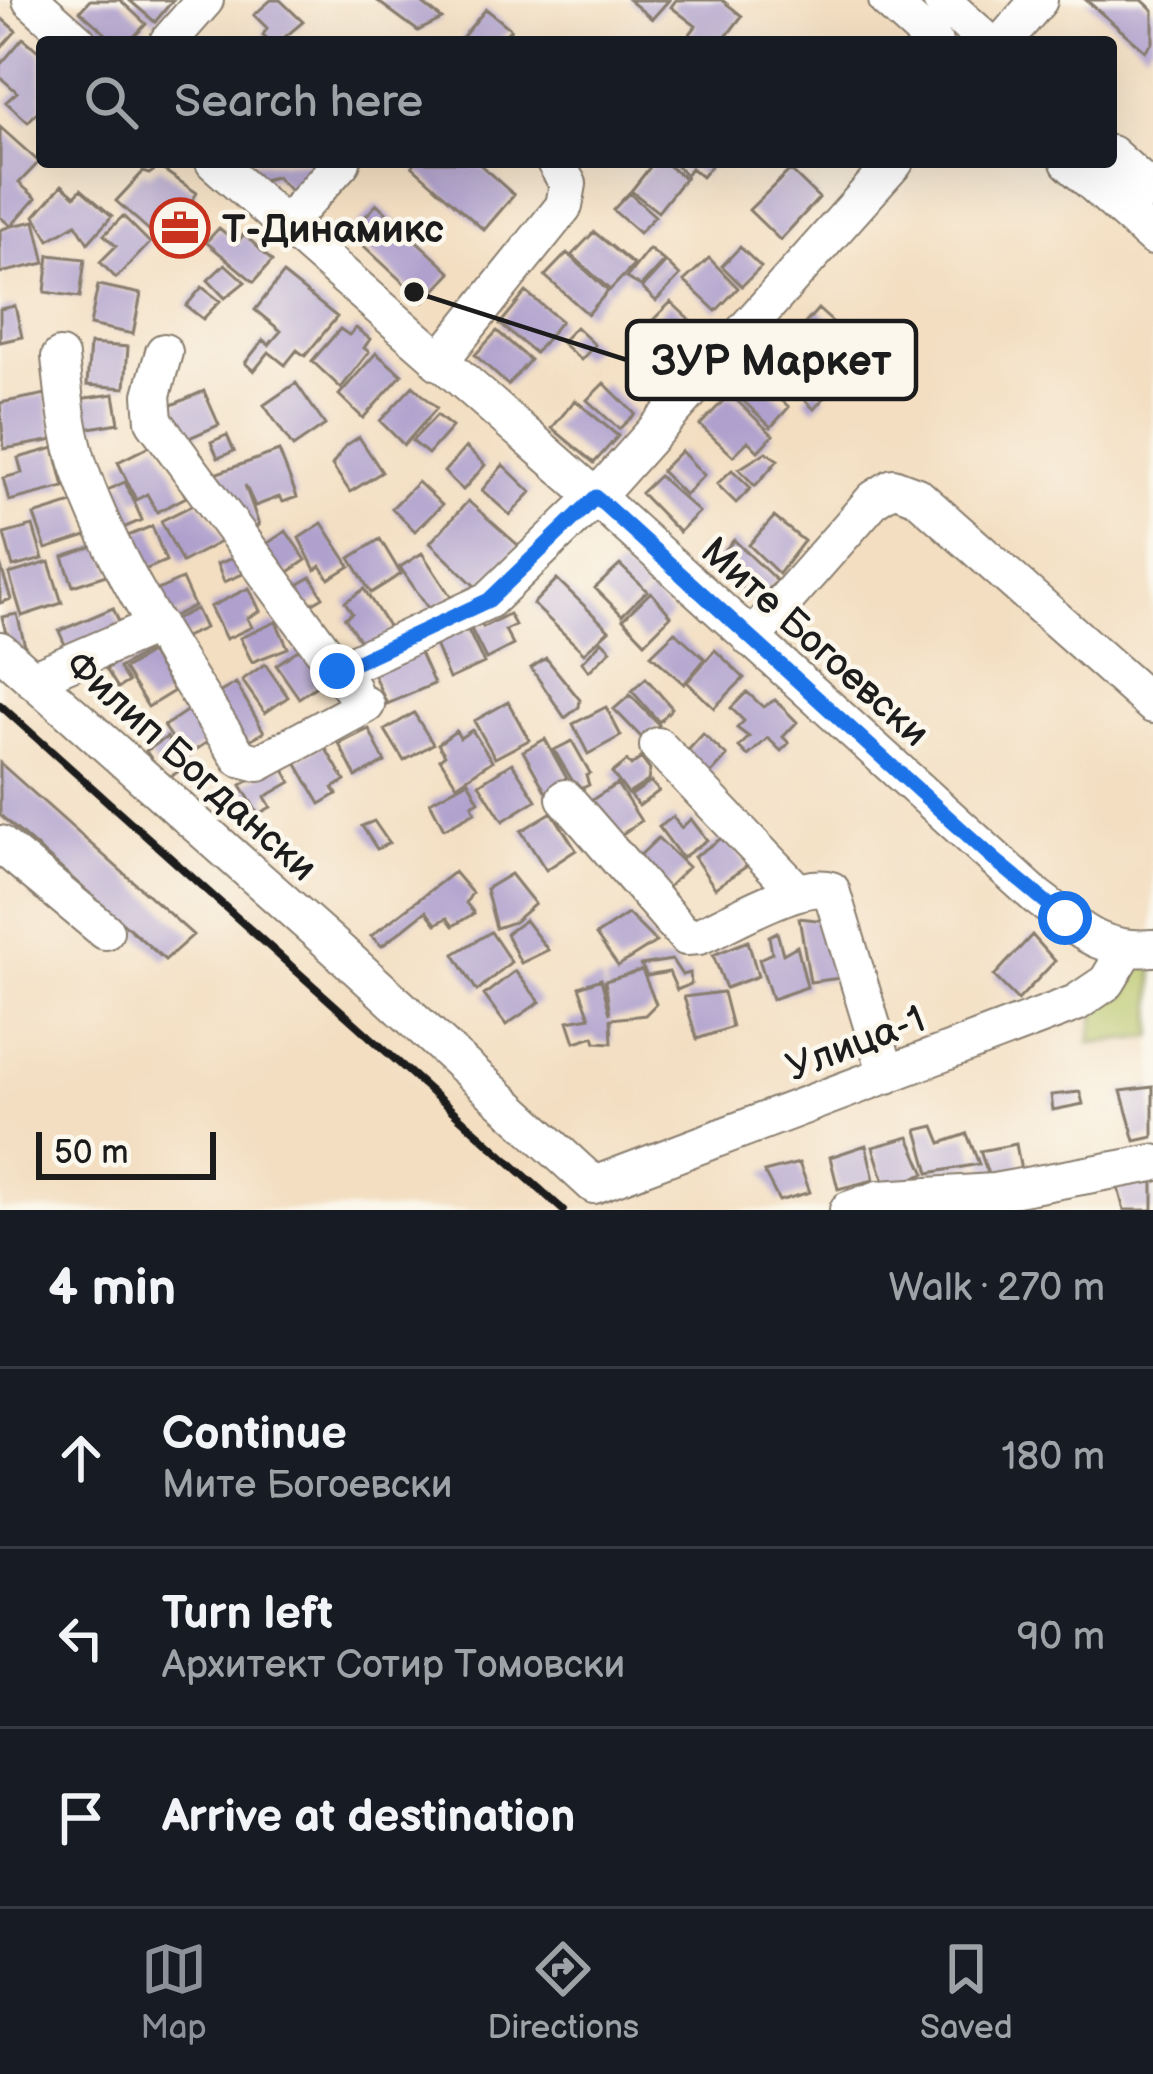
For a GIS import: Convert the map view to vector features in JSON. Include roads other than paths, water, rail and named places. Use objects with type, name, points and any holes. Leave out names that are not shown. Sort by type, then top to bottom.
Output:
[{"type":"street","points":[[32,0],[71,36]]},
{"type":"street","points":[[173,36],[206,0]]},
{"type":"street","points":[[887,0],[927,36]]},
{"type":"street","points":[[941,0],[981,36]]},
{"type":"street","points":[[1008,36],[1039,0]]},
{"type":"street","points":[[1117,159],[1153,192]]},
{"type":"street","name":"Мите Богоевски","points":[[221,168],[596,497],[1037,896],[1102,944],[1140,949]]},
{"type":"street","points":[[285,225],[337,168]]},
{"type":"street","points":[[439,362],[564,206],[568,184],[559,168]]},
{"type":"street","points":[[337,671],[489,600],[596,497],[890,168]]},
{"type":"street","points":[[1076,168],[1153,237]]},
{"type":"street","points":[[60,357],[67,422],[82,477],[157,625],[240,758],[259,763],[369,710],[154,421],[152,395],[164,352]]},
{"type":"street","points":[[752,639],[874,499],[893,487],[917,496],[1153,705]]},
{"type":"street","points":[[32,680],[157,625]]},
{"type":"street","name":"Филип Богдански","points":[[0,650],[594,1185]]},
{"type":"street","points":[[658,746],[815,891],[887,1076]]},
{"type":"street","points":[[565,798],[686,937],[815,891]]},
{"type":"street","points":[[0,844],[105,932]]},
{"type":"street","name":"Улица-1","points":[[594,1185],[1076,1004],[1140,949]]},
{"type":"street","points":[[848,1210],[879,1199],[994,1192],[1153,1163]]},
{"type":"railway","points":[[0,705],[563,1210]]},
{"type":"place","name":"Т-Динамикс","points":[[180,228]]},
{"type":"place","name":"ЗУР Маркет","points":[[414,292]]}]
